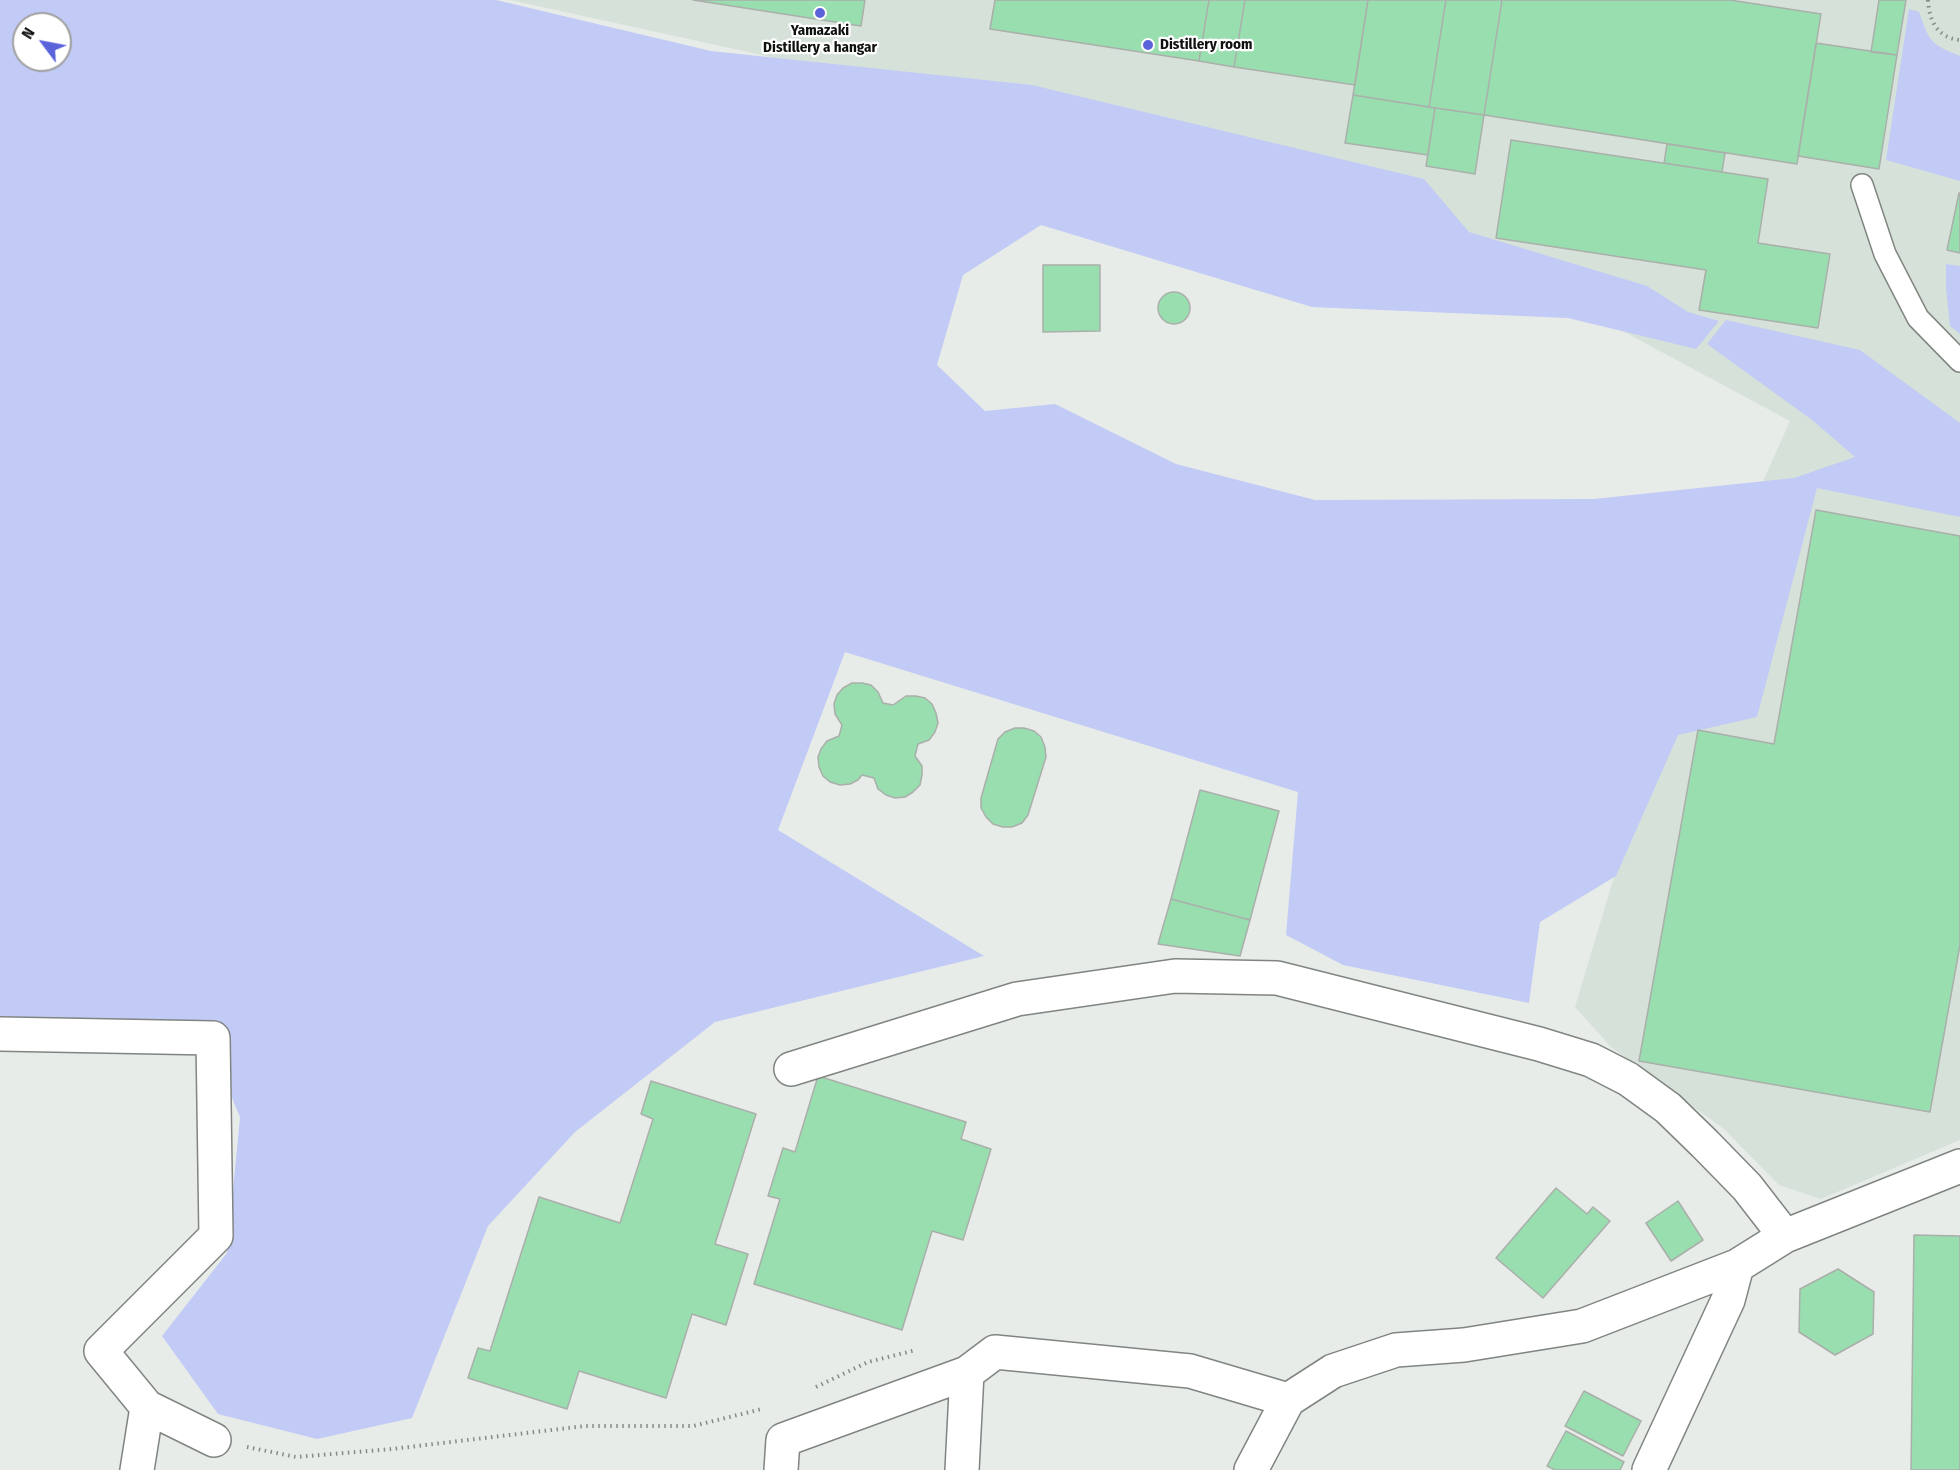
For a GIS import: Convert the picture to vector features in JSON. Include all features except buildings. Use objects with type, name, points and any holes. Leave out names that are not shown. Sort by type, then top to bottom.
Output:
[{"type":"street","points":[[791,1070],[1017,999],[1175,976],[1278,978],[1539,1044],[1591,1060],[1628,1079],[1668,1108],[1747,1187],[1785,1236]]},
{"type":"street","points":[[0,1034],[213,1038],[216,1236],[101,1351],[147,1407],[214,1440]]},
{"type":"street","points":[[1251,1470],[1287,1400],[1333,1371],[1396,1350],[1464,1345],[1582,1326],[1737,1266],[1785,1236],[1960,1166]]},
{"type":"street","points":[[1649,1470],[1728,1300],[1737,1266]]},
{"type":"street","points":[[780,1470],[783,1440],[967,1373],[995,1352],[1190,1371],[1287,1400]]},
{"type":"street","points":[[962,1470],[967,1373]]},
{"type":"street","points":[[136,1470],[147,1407]]},
{"type":"lane","points":[[1862,185],[1885,254],[1918,318],[1960,360]]},
{"type":"path","points":[[1928,0],[1929,14],[1934,26],[1944,36],[1960,40]]},
{"type":"path","points":[[807,1391],[868,1362],[920,1349]]},
{"type":"path","points":[[214,1440],[296,1457],[392,1449],[585,1426],[693,1426],[766,1408]]},
{"type":"shaded area","points":[[0,0],[496,0],[711,51],[1032,85],[1424,179],[1469,232],[1647,286],[1688,312],[1719,321],[1696,349],[1568,318],[1312,307],[1041,225],[963,275],[937,365],[985,411],[1055,404],[1176,464],[1315,500],[1594,499],[1794,478],[1855,457],[1812,420],[1707,344],[1726,320],[1860,350],[1960,423],[1960,517],[1817,488],[1757,717],[1678,735],[1616,876],[1540,922],[1529,1003],[1343,965],[1286,935],[1298,792],[845,652],[778,830],[984,956],[715,1022],[575,1132],[488,1226],[412,1418],[317,1439],[218,1414],[162,1336],[227,1253],[240,1117],[204,1031],[0,1027]]},
{"type":"shaded area","points":[[510,0],[1960,0],[1960,1140],[1821,1199],[1779,1185],[1724,1129],[1611,1047],[1575,1007],[1671,687],[1790,421],[1347,183]]},
{"type":"shaded area","points":[[1909,9],[1919,12],[1929,36],[1937,45],[1960,56],[1960,181],[1886,160]]},
{"type":"shaded area","points":[[1946,264],[1960,266],[1960,334],[1950,326]]},
{"type":"place","name":"Yamazaki Distillery a hangar","points":[[820,13]]},
{"type":"place","name":"Distillery room","points":[[1148,45]]}]
